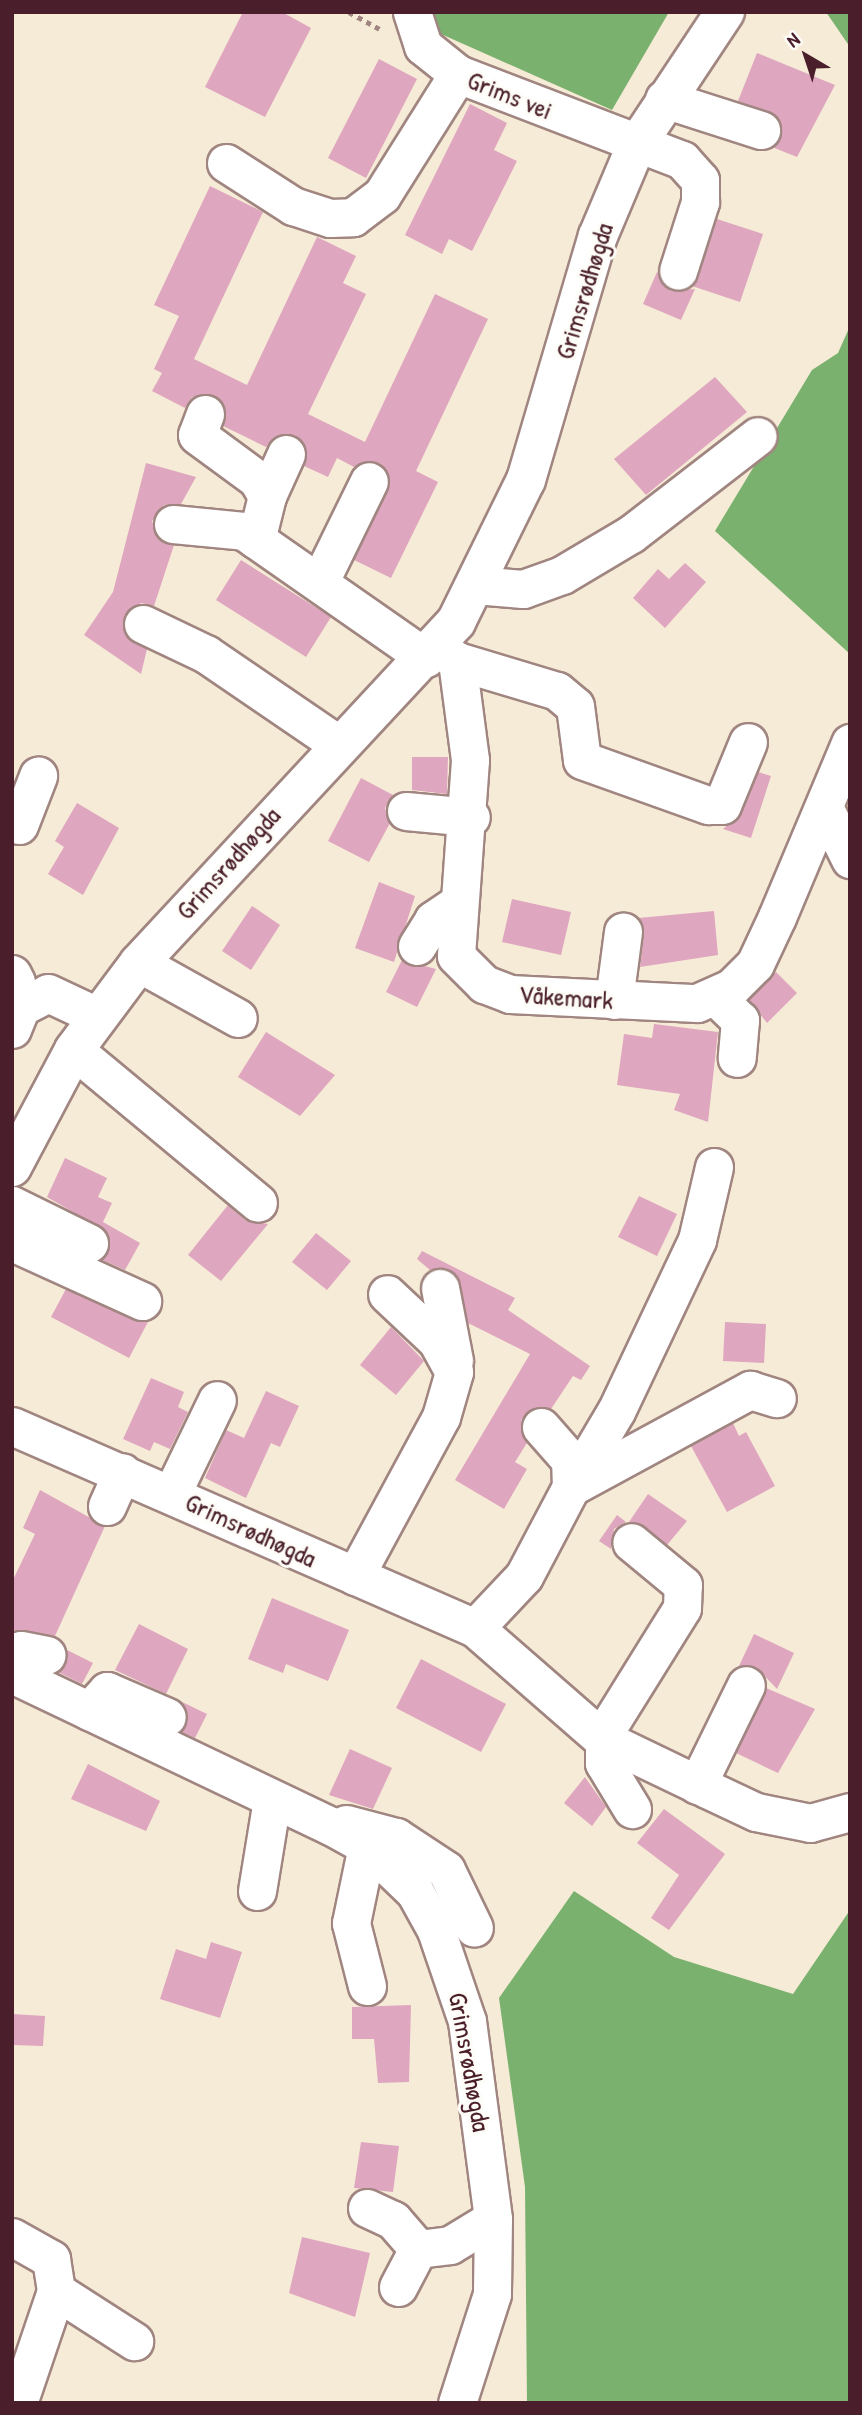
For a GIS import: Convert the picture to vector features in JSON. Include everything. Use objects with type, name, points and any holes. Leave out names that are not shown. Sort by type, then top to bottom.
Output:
[{"type":"main road","name":"Grimsrødhøgda","points":[[17,1146],[74,1050],[139,963],[338,744],[440,656],[526,481],[597,236],[636,146],[664,99],[725,12]]},
{"type":"street","name":"Grims vei","points":[[412,12],[423,46],[458,74],[636,146],[682,160],[700,180],[694,233],[678,271]]},
{"type":"street","points":[[226,163],[293,206],[330,218],[353,217],[382,195],[458,74]]},
{"type":"street","points":[[664,99],[761,130]]},
{"type":"street","points":[[205,414],[197,435],[257,479],[267,496]]},
{"type":"street","points":[[475,584],[523,589],[562,575],[631,534],[758,436]]},
{"type":"street","points":[[256,540],[267,496],[286,454]]},
{"type":"street","points":[[320,580],[369,481]]},
{"type":"street","points":[[173,524],[243,531],[440,656],[556,691],[575,706],[582,760],[708,805],[722,805],[748,742]]},
{"type":"street","points":[[143,624],[206,653],[338,744]]},
{"type":"street","name":"Våkemark","points":[[440,656],[479,856],[457,904],[456,956],[484,984],[510,994],[697,1003],[716,998]]},
{"type":"street","points":[[737,1058],[740,1020],[716,998],[755,964],[826,811],[850,743]]},
{"type":"street","points":[[15,830],[38,776]]},
{"type":"street","points":[[406,811],[471,817]]},
{"type":"street","points":[[826,811],[850,859]]},
{"type":"street","points":[[418,946],[433,920],[457,904]]},
{"type":"street","points":[[614,1000],[623,932]]},
{"type":"street","points":[[139,963],[237,1018]]},
{"type":"street","points":[[12,1029],[21,1007],[22,982],[97,1017]]},
{"type":"street","points":[[74,1050],[258,1203]]},
{"type":"street","points":[[475,1628],[524,1576],[571,1487],[616,1411],[697,1240],[714,1167]]},
{"type":"street","points":[[12,1205],[89,1243]]},
{"type":"street","points":[[12,1242],[142,1301]]},
{"type":"street","points":[[355,1576],[441,1417],[454,1373],[440,1288]]},
{"type":"street","points":[[387,1294],[436,1340],[454,1373]]},
{"type":"street","points":[[571,1487],[750,1390],[777,1398]]},
{"type":"street","points":[[172,1493],[217,1400]]},
{"type":"street","name":"Grimsrødhøgda","points":[[12,1426],[172,1493],[475,1628],[603,1739],[697,1785],[756,1812],[810,1823],[850,1812]]},
{"type":"street","points":[[541,1427],[570,1460],[571,1487]]},
{"type":"street","points":[[107,1506],[122,1472]]},
{"type":"street","points":[[631,1542],[683,1585],[682,1608],[603,1739],[604,1763],[632,1809]]},
{"type":"street","points":[[12,1666],[21,1650],[47,1655]]},
{"type":"street","name":"Grimsrødhøgda","points":[[12,1674],[331,1826],[367,1846],[415,1892],[452,1968],[475,2067],[493,2220],[492,2294],[457,2403]]},
{"type":"street","points":[[697,1785],[746,1685]]},
{"type":"street","points":[[89,1711],[107,1691],[167,1717]]},
{"type":"street","points":[[257,1891],[272,1799]]},
{"type":"street","points":[[331,1826],[356,1823],[396,1837],[446,1870],[474,1928]]},
{"type":"street","points":[[367,1846],[351,1923],[367,1986]]},
{"type":"street","points":[[367,2208],[393,2220],[418,2249]]},
{"type":"street","points":[[418,2249],[450,2245],[493,2220]]},
{"type":"street","points":[[13,2243],[51,2259],[56,2291],[18,2403]]},
{"type":"street","points":[[398,2287],[418,2249]]},
{"type":"street","points":[[56,2291],[134,2342]]},
{"type":"green space","points":[[397,12],[669,12],[612,110],[396,14]]},
{"type":"green space","points":[[826,12],[850,12],[850,47]]},
{"type":"green space","points":[[850,326],[850,654],[715,531],[812,370],[838,353]]},
{"type":"green space","points":[[574,1891],[674,1957],[793,1994],[850,1910],[850,2403],[527,2403],[525,2187],[499,1998]]},
{"type":"building","points":[[243,12],[282,12],[311,28],[265,117],[205,87]]},
{"type":"building","points":[[757,53],[835,85],[797,157],[772,147],[781,136],[776,115],[738,101]]},
{"type":"building","points":[[379,59],[417,79],[366,178],[328,158]]},
{"type":"building","points":[[470,104],[507,123],[494,150],[517,161],[472,251],[449,239],[442,254],[405,235]]},
{"type":"building","points":[[210,186],[263,212],[194,359],[247,385],[317,237],[356,256],[343,283],[366,294],[308,414],[365,442],[435,294],[488,319],[416,471],[438,482],[391,578],[354,560],[388,490],[387,470],[379,463],[354,467],[337,458],[328,477],[304,466],[307,451],[295,435],[274,437],[266,447],[223,426],[226,410],[213,395],[192,397],[185,408],[152,391],[162,373],[154,369],[179,316],[154,305]]},
{"type":"building","points":[[717,219],[763,234],[740,302],[692,286]]},
{"type":"building","points":[[657,272],[671,291],[695,289],[681,320],[643,304]]},
{"type":"building","points":[[715,377],[747,412],[646,495],[614,459]]},
{"type":"building","points":[[146,463],[196,477],[181,504],[164,505],[152,521],[160,541],[174,545],[154,606],[141,603],[124,616],[126,636],[147,649],[141,674],[84,635],[113,592]]},
{"type":"building","points":[[241,560],[331,617],[306,657],[216,600]]},
{"type":"building","points":[[685,563],[706,582],[665,628],[633,598],[658,569],[669,579]]},
{"type":"building","points":[[412,757],[448,757],[447,794],[412,790]]},
{"type":"building","points":[[758,772],[771,776],[751,838],[723,829],[741,814]]},
{"type":"building","points":[[361,778],[393,795],[385,808],[390,823],[369,862],[328,841]]},
{"type":"building","points":[[77,803],[119,828],[83,895],[48,874],[64,847],[55,841]]},
{"type":"building","points":[[379,882],[415,896],[394,962],[355,948]]},
{"type":"building","points":[[512,899],[571,912],[561,955],[502,942]]},
{"type":"building","points":[[252,906],[280,925],[251,970],[222,951]]},
{"type":"building","points":[[714,911],[718,955],[640,967],[644,934],[638,918]]},
{"type":"building","points":[[402,960],[436,969],[417,1007],[386,992]]},
{"type":"building","points":[[776,972],[797,993],[767,1023],[749,1000]]},
{"type":"building","points":[[654,1024],[718,1032],[708,1122],[674,1110],[680,1094],[617,1085],[624,1034],[652,1038]]},
{"type":"building","points":[[266,1032],[335,1075],[300,1116],[238,1077]]},
{"type":"building","points":[[65,1158],[107,1178],[98,1197],[112,1203],[103,1222],[140,1243],[125,1270],[102,1260],[110,1242],[106,1231],[47,1197]]},
{"type":"building","points":[[639,1196],[677,1214],[657,1256],[618,1237]]},
{"type":"building","points":[[228,1205],[245,1220],[268,1224],[221,1281],[188,1255]]},
{"type":"building","points":[[316,1233],[351,1261],[327,1290],[292,1262]]},
{"type":"building","points":[[422,1251],[515,1298],[508,1310],[590,1366],[581,1380],[573,1376],[551,1409],[536,1407],[521,1420],[527,1443],[515,1462],[527,1469],[504,1509],[455,1480],[530,1354],[468,1323],[456,1275],[446,1268],[430,1270],[417,1259]]},
{"type":"building","points":[[66,1289],[133,1320],[149,1320],[129,1358],[51,1317]]},
{"type":"building","points":[[725,1322],[766,1324],[764,1363],[723,1361]]},
{"type":"building","points":[[391,1327],[424,1361],[396,1395],[360,1365]]},
{"type":"building","points":[[151,1378],[184,1392],[178,1407],[188,1412],[170,1449],[154,1442],[150,1451],[123,1439]]},
{"type":"building","points":[[266,1391],[299,1406],[280,1447],[271,1443],[246,1498],[205,1478],[226,1430],[244,1438]]},
{"type":"building","points":[[733,1423],[739,1436],[746,1432],[775,1486],[727,1512],[691,1446]]},
{"type":"building","points":[[40,1490],[105,1526],[55,1636],[12,1630],[12,1582],[35,1534],[23,1528]]},
{"type":"building","points":[[648,1494],[687,1521],[667,1545],[629,1522]]},
{"type":"building","points":[[617,1515],[626,1522],[614,1529],[611,1549],[599,1541]]},
{"type":"building","points":[[272,1598],[349,1630],[328,1681],[286,1664],[283,1673],[248,1659]]},
{"type":"building","points":[[139,1624],[188,1649],[166,1694],[115,1670]]},
{"type":"building","points":[[754,1634],[794,1653],[777,1689],[756,1667],[739,1666]]},
{"type":"building","points":[[67,1650],[93,1663],[82,1684],[58,1672]]},
{"type":"building","points":[[421,1659],[506,1704],[481,1752],[396,1708]]},
{"type":"building","points":[[766,1688],[815,1709],[778,1773],[736,1753]]},
{"type":"building","points":[[180,1701],[207,1714],[195,1738],[181,1732],[188,1715]]},
{"type":"building","points":[[350,1749],[392,1768],[373,1809],[329,1795]]},
{"type":"building","points":[[88,1764],[160,1801],[146,1831],[71,1799]]},
{"type":"building","points":[[585,1777],[606,1807],[592,1826],[564,1803]]},
{"type":"building","points":[[664,1809],[725,1854],[669,1930],[651,1918],[679,1875],[637,1843]]},
{"type":"building","points":[[211,1942],[242,1952],[220,2018],[160,1999],[176,1949],[206,1959]]},
{"type":"building","points":[[411,2005],[409,2082],[378,2083],[374,2039],[352,2039],[352,2007]]},
{"type":"building","points":[[12,2014],[45,2016],[43,2046],[12,2045]]},
{"type":"building","points":[[361,2142],[399,2146],[393,2192],[354,2188]]},
{"type":"building","points":[[302,2237],[370,2253],[355,2317],[289,2293]]}]
